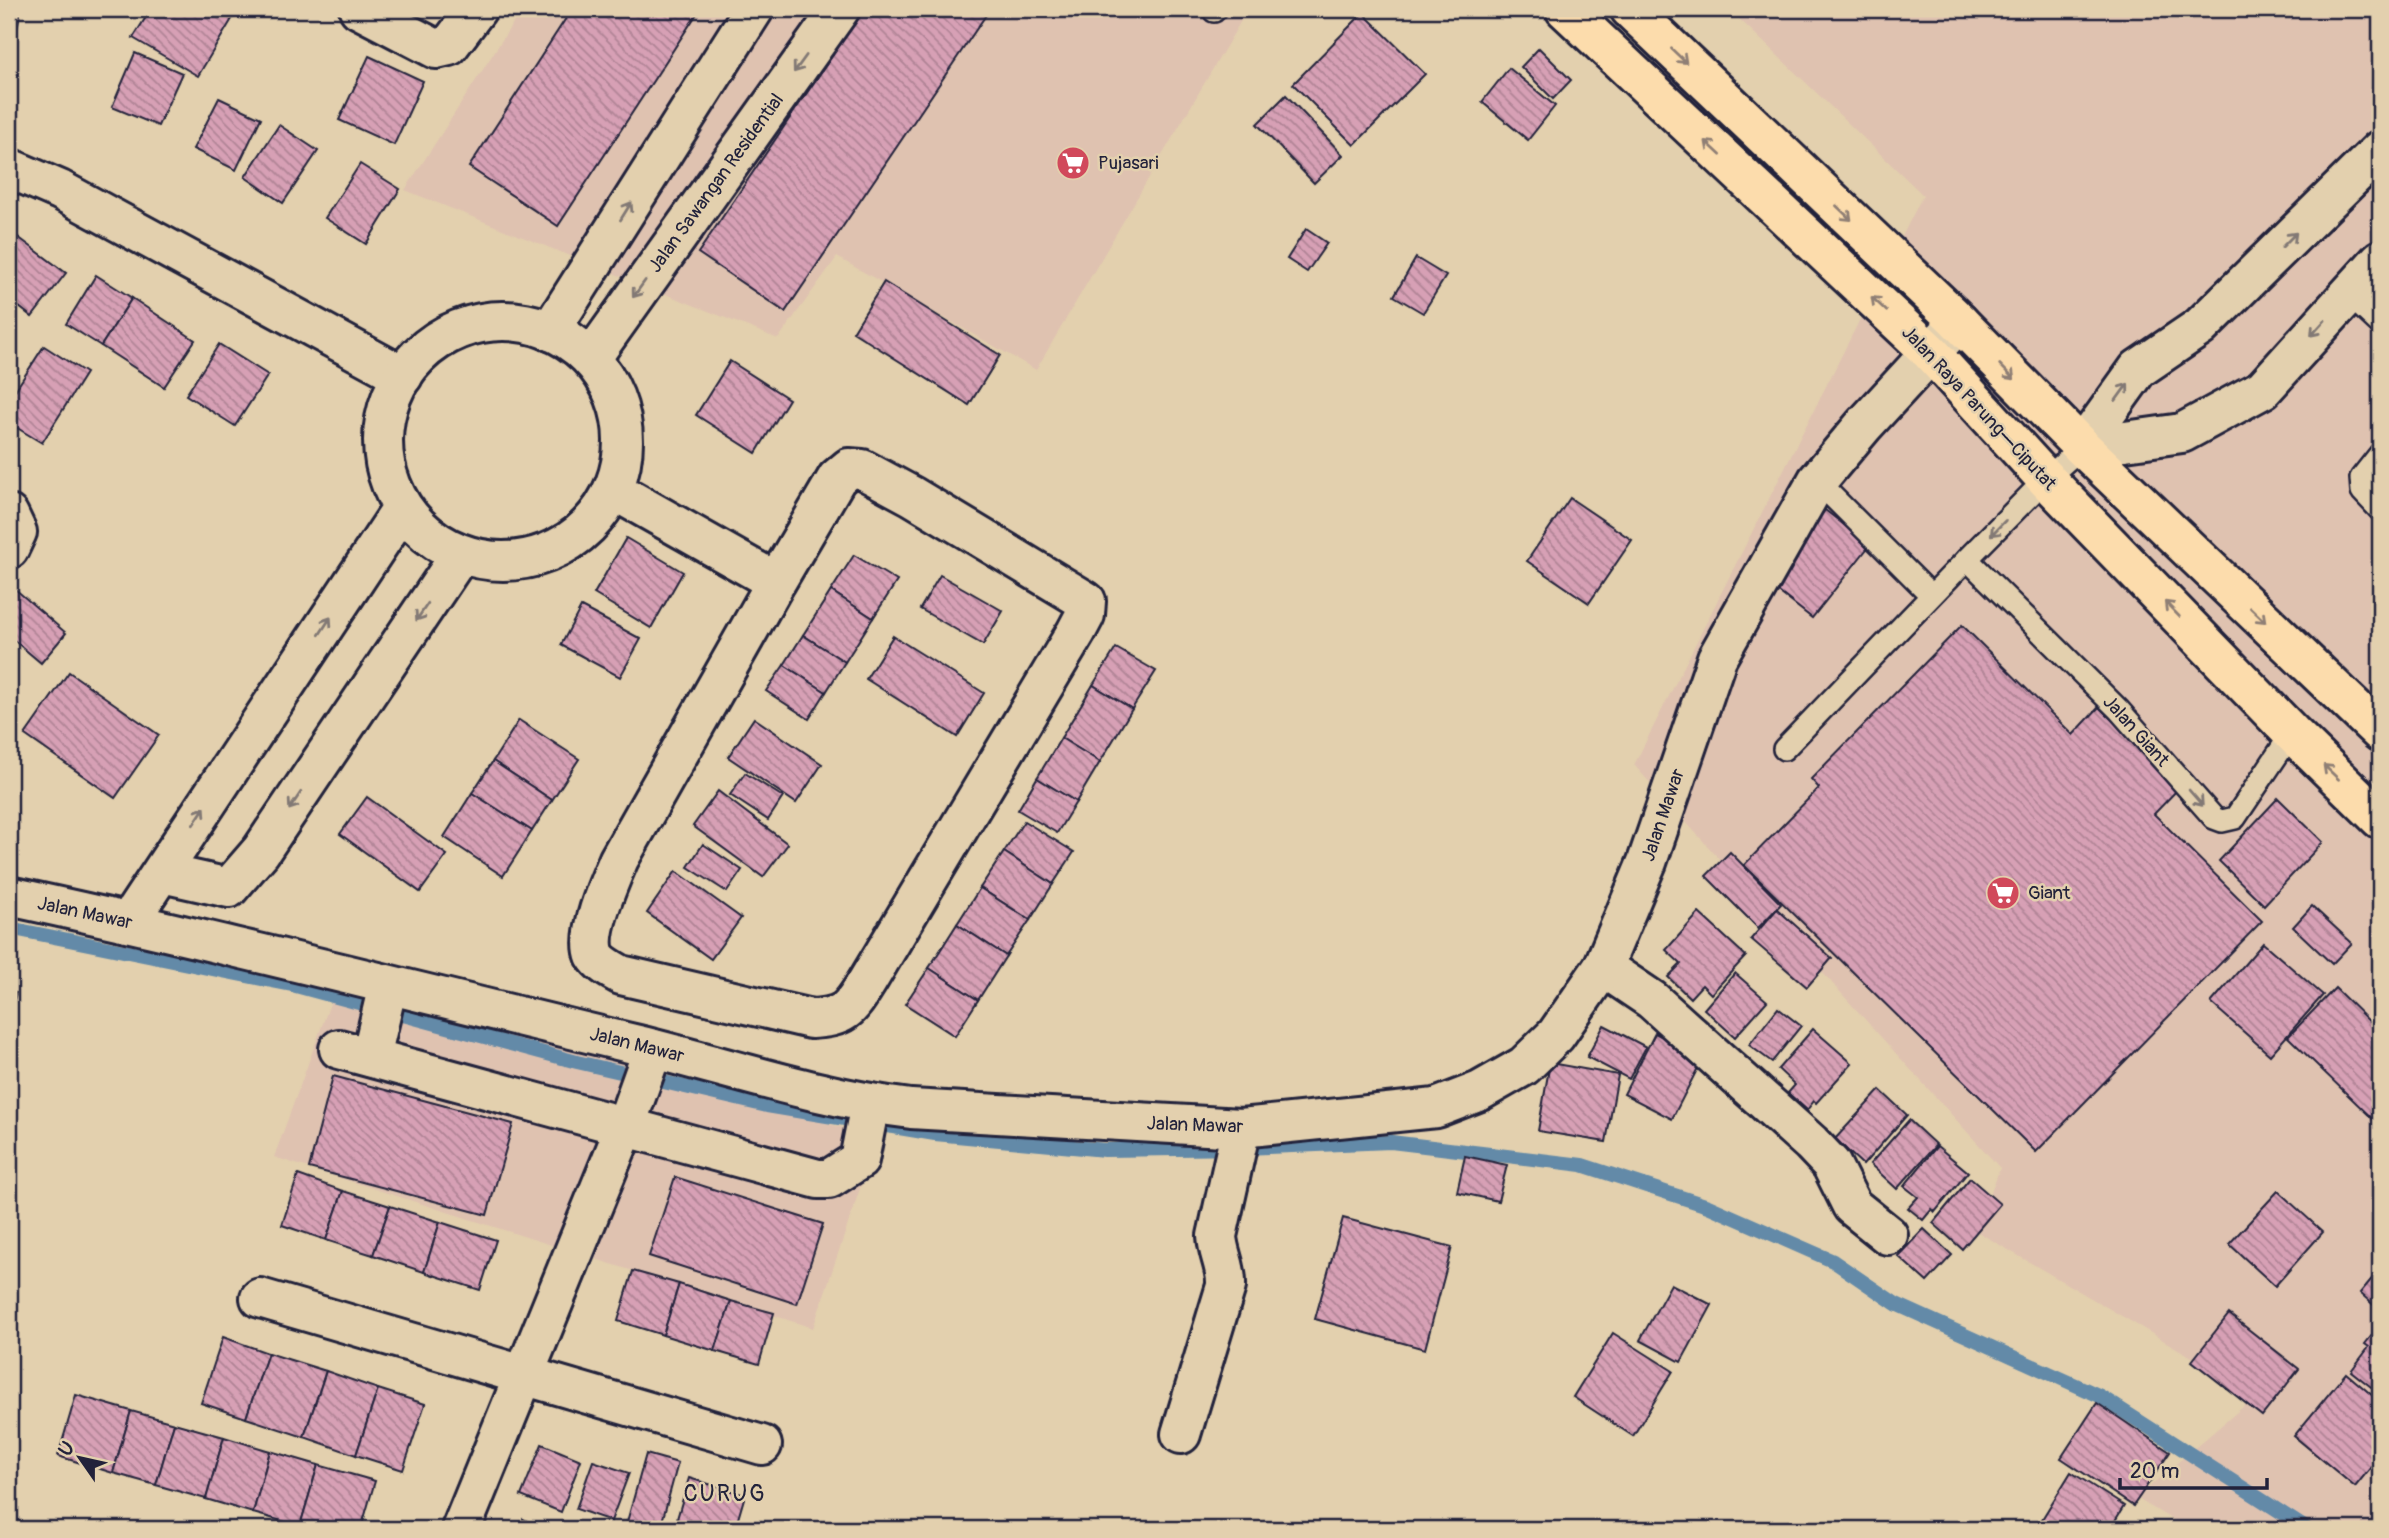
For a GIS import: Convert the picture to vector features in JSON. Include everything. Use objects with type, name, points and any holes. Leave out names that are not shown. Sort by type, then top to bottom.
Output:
[{"type":"highway","name":"Jalan Raya Parung—Ciputat","points":[[1565,9],[1930,352],[2046,479],[2292,733],[2380,819]]},
{"type":"highway","points":[[1630,9],[1959,322],[2082,447],[2376,720]]},
{"type":"street","points":[[359,9],[436,49],[449,46],[477,9]]},
{"type":"street","points":[[550,331],[754,9]]},
{"type":"street","name":"Jalan Sawangan Residential","points":[[592,356],[840,9]]},
{"type":"street","points":[[2082,447],[2138,369],[2200,327],[2380,150]]},
{"type":"street","points":[[9,168],[60,190],[402,376]]},
{"type":"street","points":[[2082,447],[2182,433],[2263,389],[2380,260]]},
{"type":"street","points":[[521,321],[550,331],[592,356],[612,387],[626,444],[615,491],[577,539],[532,558],[520,562],[460,555],[427,537],[402,509],[387,477],[382,442],[388,407],[402,376],[425,349],[454,332],[487,322],[521,321]]},
{"type":"street","name":"Jalan Mawar","points":[[9,896],[129,921],[387,991],[869,1108],[1239,1136],[1436,1108],[1480,1091],[1524,1066],[1556,1034],[1603,967],[1647,862],[1717,658],[1817,481],[1864,425],[1959,322]]},
{"type":"street","points":[[849,468],[862,469],[912,496],[1086,601],[1085,615],[1076,632],[867,982],[852,1006],[834,1017],[811,1019],[621,975],[607,968],[596,956],[593,942],[604,897],[619,859],[776,582],[837,478],[849,468]]},
{"type":"street","points":[[615,491],[776,582]]},
{"type":"street","points":[[129,921],[402,509]]},
{"type":"street","points":[[9,516],[17,532],[9,549]]},
{"type":"street","points":[[162,873],[229,888],[261,851],[460,555]]},
{"type":"street","points":[[1603,967],[1652,1000],[1811,1143],[1831,1164],[1852,1206],[1888,1235]]},
{"type":"street","points":[[387,991],[362,1047],[629,1116],[818,1179],[829,1179],[859,1160],[869,1108]]},
{"type":"street","points":[[460,1529],[629,1116],[651,1054]]},
{"type":"street","points":[[1181,1433],[1226,1286],[1227,1269],[1218,1250],[1217,1236],[1239,1136]]},
{"type":"street","points":[[260,1298],[762,1445]]},
{"type":"lane","points":[[2348,295],[2380,324]]},
{"type":"lane","points":[[1784,749],[1967,559],[2046,479],[2082,447]]},
{"type":"lane","points":[[2380,454],[2361,478],[2362,491],[2380,510]]},
{"type":"lane","points":[[1817,481],[1931,596]]},
{"type":"lane","name":"Jalan Giant","points":[[1967,559],[2119,710],[2214,818],[2222,821],[2235,818],[2292,733]]},
{"type":"shaded area","points":[[522,9],[1248,9],[1036,370],[837,257],[778,339],[405,190]]},
{"type":"shaded area","points":[[1729,9],[2380,9],[2379,1529],[2188,1529],[2136,1498],[2257,1395],[1976,1231],[2000,1168],[1634,765],[1923,195]]},
{"type":"shaded area","points":[[339,979],[877,1138],[813,1328],[274,1157]]},
{"type":"building","points":[[9,9],[21,9],[9,67]]},
{"type":"building","points":[[151,9],[238,9],[198,76],[133,38]]},
{"type":"building","points":[[572,9],[700,9],[558,226],[469,167]]},
{"type":"building","points":[[864,9],[990,9],[785,312],[698,253]]},
{"type":"building","points":[[1363,13],[1425,74],[1354,145],[1293,84]]},
{"type":"building","points":[[1539,48],[1571,80],[1553,99],[1521,67]]},
{"type":"building","points":[[135,53],[182,73],[158,126],[112,107]]},
{"type":"building","points":[[369,56],[423,81],[394,145],[339,120]]},
{"type":"building","points":[[1509,68],[1555,106],[1528,140],[1482,102]]},
{"type":"building","points":[[1286,95],[1343,155],[1314,183],[1257,124]]},
{"type":"building","points":[[219,98],[261,118],[236,170],[193,149]]},
{"type":"building","points":[[279,125],[318,151],[283,203],[245,177]]},
{"type":"building","points":[[360,164],[400,189],[366,244],[325,218]]},
{"type":"building","points":[[1306,229],[1327,243],[1307,272],[1287,259]]},
{"type":"building","points":[[18,237],[66,273],[32,317],[9,299],[9,249]]},
{"type":"building","points":[[1416,258],[1446,276],[1423,313],[1394,296]]},
{"type":"building","points":[[96,275],[132,298],[101,346],[66,324]]},
{"type":"building","points":[[884,282],[1000,355],[969,405],[853,332]]},
{"type":"building","points":[[132,298],[195,340],[164,387],[101,346]]},
{"type":"building","points":[[219,344],[268,375],[235,426],[186,395]]},
{"type":"building","points":[[44,346],[86,373],[42,443],[9,423],[9,400]]},
{"type":"building","points":[[730,361],[789,399],[756,453],[696,415]]},
{"type":"building","points":[[1570,498],[1632,540],[1589,603],[1527,561]]},
{"type":"building","points":[[1825,510],[1870,545],[1812,618],[1767,583]]},
{"type":"building","points":[[626,538],[683,572],[651,628],[594,594]]},
{"type":"building","points":[[854,555],[897,581],[873,618],[831,591]]},
{"type":"building","points":[[940,575],[1003,611],[983,645],[920,609]]},
{"type":"building","points":[[15,589],[66,633],[41,663],[9,636],[9,596]]},
{"type":"building","points":[[831,591],[873,618],[845,662],[803,635]]},
{"type":"building","points":[[581,607],[641,639],[620,677],[561,645]]},
{"type":"building","name":"Giant","points":[[1962,625],[2073,735],[2099,707],[2180,787],[2154,814],[2262,921],[2036,1152],[1744,865],[1819,788],[1811,779]]},
{"type":"building","points":[[803,635],[845,662],[826,692],[784,665]]},
{"type":"building","points":[[893,636],[984,693],[957,737],[866,679]]},
{"type":"building","points":[[1116,648],[1156,671],[1132,709],[1093,685]]},
{"type":"building","points":[[784,665],[826,692],[809,719],[766,691]]},
{"type":"building","points":[[69,672],[159,735],[115,798],[25,735]]},
{"type":"building","points":[[1093,685],[1132,709],[1100,762],[1061,738]]},
{"type":"building","points":[[754,718],[822,764],[796,803],[728,757]]},
{"type":"building","points":[[519,720],[579,759],[552,800],[493,761]]},
{"type":"building","points":[[1061,738],[1100,762],[1076,802],[1037,778]]},
{"type":"building","points":[[493,761],[552,800],[532,831],[472,793]]},
{"type":"building","points":[[745,773],[783,797],[768,820],[730,795]]},
{"type":"building","points":[[1037,778],[1076,802],[1057,833],[1018,810]]},
{"type":"building","points":[[718,791],[788,844],[763,877],[693,826]]},
{"type":"building","points":[[472,793],[532,831],[503,876],[444,837]]},
{"type":"building","points":[[367,797],[447,855],[420,892],[340,834]]},
{"type":"building","points":[[2278,798],[2323,842],[2264,905],[2219,861]]},
{"type":"building","points":[[1024,821],[1074,852],[1053,884],[1004,852]]},
{"type":"building","points":[[703,844],[742,870],[727,892],[688,867]]},
{"type":"building","points":[[1004,852],[1053,884],[1030,920],[980,888]]},
{"type":"building","points":[[1730,852],[1781,904],[1758,928],[1706,876]]},
{"type":"building","points":[[676,871],[741,918],[711,959],[647,913]]},
{"type":"building","points":[[980,888],[1030,920],[1006,956],[957,924]]},
{"type":"building","points":[[2312,906],[2352,943],[2332,964],[2293,927]]},
{"type":"building","points":[[1777,909],[1832,958],[1807,987],[1751,939]]},
{"type":"building","points":[[1699,913],[1746,956],[1711,994],[1702,985],[1690,998],[1668,977],[1681,964],[1666,950]]},
{"type":"building","points":[[957,924],[1006,956],[978,1000],[929,968]]},
{"type":"building","points":[[2263,943],[2323,995],[2270,1055],[2211,1003]]},
{"type":"building","points":[[929,968],[978,1000],[955,1036],[905,1004]]},
{"type":"building","points":[[1735,973],[1767,1001],[1735,1037],[1704,1009]]},
{"type":"building","points":[[2335,988],[2380,1032],[2380,1126],[2288,1037]]},
{"type":"building","points":[[9,991],[16,993],[9,1022]]},
{"type":"building","points":[[1778,1008],[1801,1026],[1772,1062],[1749,1045]]},
{"type":"building","points":[[1604,1025],[1646,1047],[1629,1079],[1587,1057]]},
{"type":"building","points":[[1813,1029],[1852,1063],[1807,1110],[1788,1093],[1795,1085],[1778,1069]]},
{"type":"building","points":[[1655,1033],[1703,1058],[1672,1119],[1624,1094]]},
{"type":"building","points":[[1550,1063],[1618,1075],[1606,1142],[1538,1131]]},
{"type":"building","points":[[333,1076],[513,1124],[487,1215],[309,1168]]},
{"type":"building","points":[[1880,1090],[1907,1115],[1863,1165],[1835,1139]]},
{"type":"building","points":[[1909,1120],[1936,1145],[1897,1189],[1870,1164]]},
{"type":"building","points":[[1937,1146],[1968,1172],[1935,1212],[1932,1209],[1923,1220],[1908,1208],[1918,1197],[1904,1186]]},
{"type":"building","points":[[1465,1156],[1507,1165],[1498,1201],[1457,1192]]},
{"type":"building","points":[[298,1175],[343,1191],[326,1240],[282,1225]]},
{"type":"building","points":[[675,1177],[823,1224],[797,1304],[649,1256]]},
{"type":"building","points":[[1970,1178],[2000,1204],[1962,1249],[1933,1223]]},
{"type":"building","points":[[343,1191],[390,1206],[373,1255],[326,1240]]},
{"type":"building","points":[[2278,1191],[2323,1232],[2275,1286],[2229,1244]]},
{"type":"building","points":[[390,1206],[440,1222],[424,1272],[373,1255]]},
{"type":"building","points":[[1343,1218],[1452,1247],[1425,1349],[1315,1319]]},
{"type":"building","points":[[440,1222],[496,1240],[480,1290],[424,1272]]},
{"type":"building","points":[[1924,1229],[1952,1255],[1927,1282],[1898,1256]]},
{"type":"building","points":[[2380,1269],[2380,1306],[2378,1309],[2360,1293]]},
{"type":"building","points":[[633,1271],[679,1284],[663,1335],[618,1321]]},
{"type":"building","points":[[679,1284],[731,1301],[715,1351],[663,1335]]},
{"type":"building","points":[[1671,1284],[1712,1305],[1681,1362],[1640,1340]]},
{"type":"building","points":[[731,1301],[774,1313],[759,1364],[715,1351]]},
{"type":"building","points":[[2229,1314],[2299,1369],[2262,1416],[2192,1361]]},
{"type":"building","points":[[2380,1325],[2380,1394],[2351,1371],[2369,1347],[2365,1344]]},
{"type":"building","points":[[1613,1333],[1673,1371],[1633,1436],[1573,1397]]},
{"type":"building","points":[[223,1337],[268,1353],[246,1418],[201,1403]]},
{"type":"building","points":[[268,1353],[326,1371],[304,1437],[246,1418]]},
{"type":"building","points":[[326,1371],[378,1389],[356,1455],[304,1437]]},
{"type":"building","points":[[2346,1373],[2380,1402],[2380,1456],[2355,1487],[2294,1436]]},
{"type":"building","points":[[378,1389],[425,1404],[403,1470],[356,1455]]},
{"type":"building","points":[[76,1395],[131,1411],[113,1473],[58,1456]]},
{"type":"building","points":[[2097,1403],[2170,1452],[2133,1506],[2061,1458]]},
{"type":"building","points":[[131,1411],[174,1423],[156,1485],[113,1473]]},
{"type":"building","points":[[174,1423],[224,1437],[206,1499],[156,1485]]},
{"type":"building","points":[[224,1437],[270,1451],[253,1513],[206,1499]]},
{"type":"building","points":[[542,1444],[581,1460],[561,1512],[521,1496]]},
{"type":"building","points":[[270,1451],[318,1465],[300,1526],[253,1513]]},
{"type":"building","points":[[646,1454],[678,1463],[660,1529],[625,1529]]},
{"type":"building","points":[[593,1461],[629,1473],[611,1521],[576,1509]]},
{"type":"building","points":[[318,1465],[375,1481],[361,1529],[311,1529],[300,1526]]},
{"type":"building","points":[[2071,1472],[2124,1506],[2110,1529],[2036,1529]]},
{"type":"building","points":[[689,1478],[745,1495],[735,1529],[674,1529]]},
{"type":"building","points":[[523,1519],[544,1529],[519,1529]]},
{"type":"waterway","points":[[9,928],[292,985],[577,1062],[767,1106],[935,1134],[1105,1150],[1391,1142],[1582,1165],[1708,1206],[1833,1261],[1896,1304],[2100,1396],[2307,1529]]},
{"type":"place","name":"Pujasari","points":[[1073,163]]},
{"type":"place","name":"Giant","points":[[2003,893]]},
{"type":"district","name":"CURUG","points":[[725,1493]]}]
